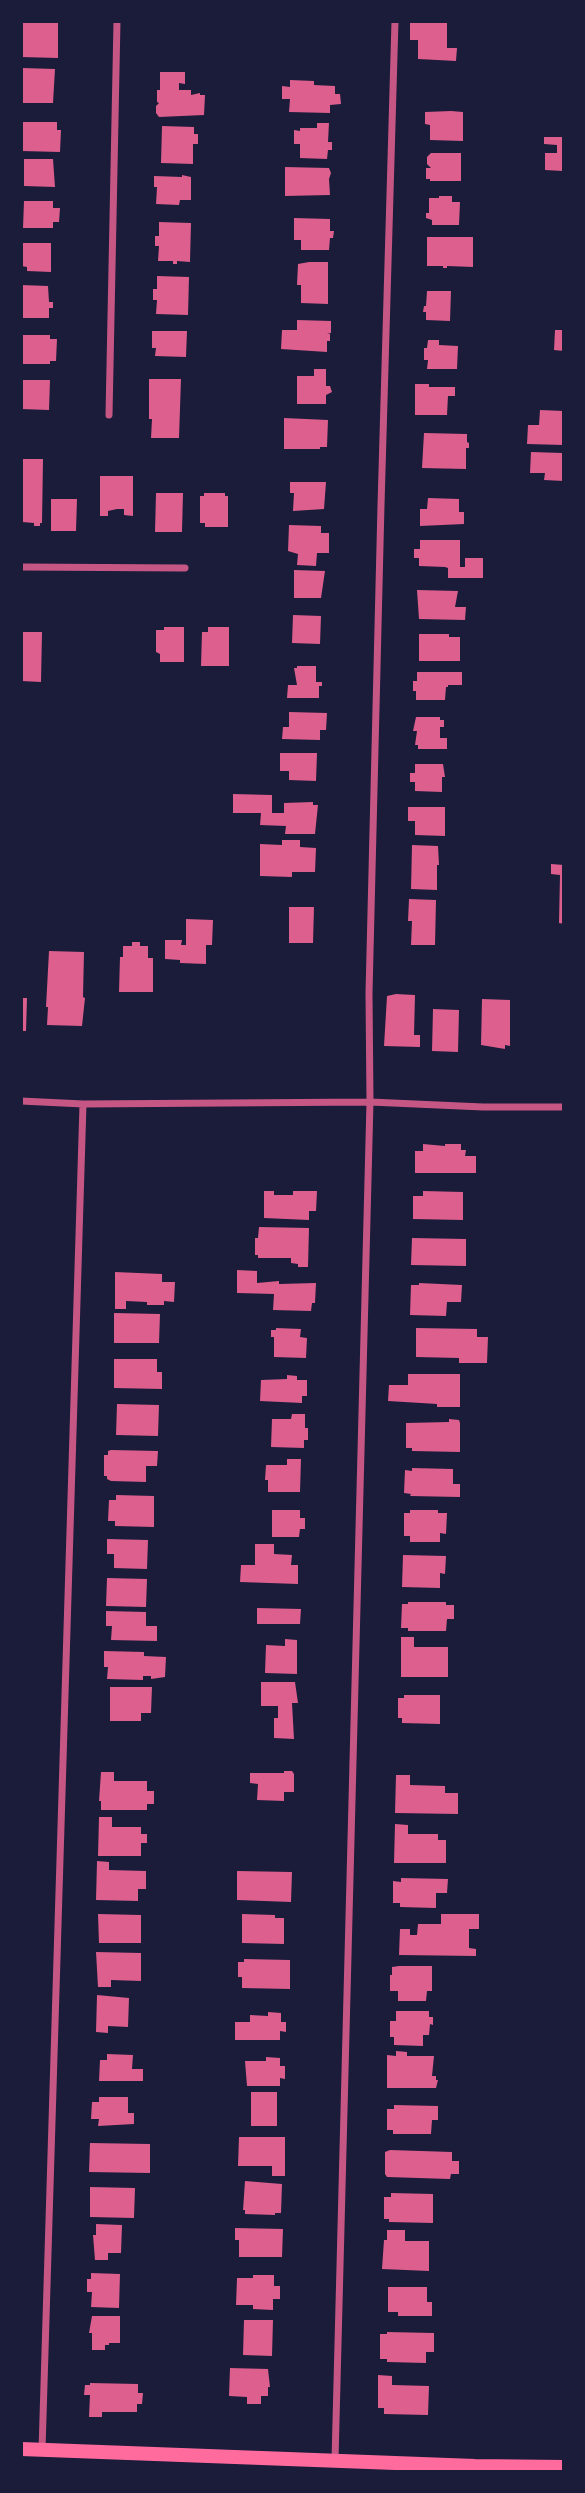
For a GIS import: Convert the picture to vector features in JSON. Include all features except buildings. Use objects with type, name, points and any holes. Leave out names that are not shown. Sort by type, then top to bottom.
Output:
[{"type":"main road","points":[[21,2449],[335,2460],[475,2469],[564,2468]]},
{"type":"street","points":[[109,415],[117,21]]},
{"type":"street","points":[[335,2460],[395,21]]},
{"type":"street","points":[[21,567],[184,568]]},
{"type":"street","points":[[21,1101],[83,1104],[370,1102],[564,1107]]},
{"type":"street","points":[[42,2449],[83,1104]]}]
